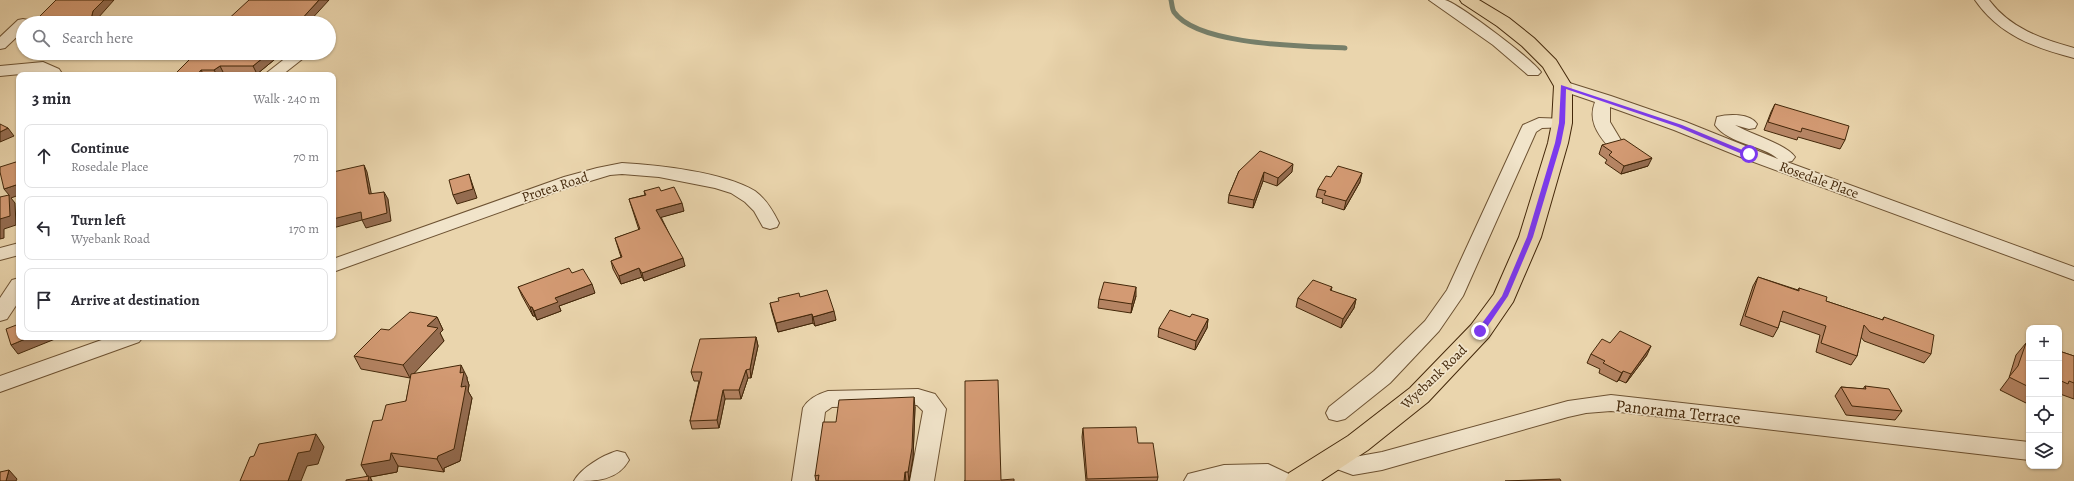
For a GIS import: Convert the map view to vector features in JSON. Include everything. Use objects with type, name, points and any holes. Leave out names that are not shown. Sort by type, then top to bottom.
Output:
[{"type":"main road","points":[[1468,0],[1503,22],[1528,42],[1550,64],[1563,86]]},
{"type":"main road","name":"Wyebank Road","points":[[1299,481],[1358,443],[1419,395],[1480,331],[1505,296],[1530,237],[1558,143],[1562,123],[1563,86]]},
{"type":"street","points":[[1436,0],[1491,36],[1516,55],[1533,72]]},
{"type":"street","points":[[1982,0],[1997,20],[2007,27],[2039,43],[2074,53]]},
{"type":"street","points":[[0,45],[16,30]]},
{"type":"street","points":[[276,72],[292,60]]},
{"type":"street","points":[[0,71],[43,67],[54,72]]},
{"type":"street","name":"Rosedale Place","points":[[1563,86],[1605,99],[1680,126],[1785,168],[2074,274]]},
{"type":"street","points":[[1605,99],[1600,108],[1602,128],[1614,142]]},
{"type":"street","points":[[1749,124],[1732,119],[1723,120],[1723,125],[1743,137],[1782,153],[1790,161],[1785,168]]},
{"type":"street","points":[[1337,413],[1382,377],[1432,326],[1456,291],[1500,191],[1530,129],[1539,123],[1562,123]]},
{"type":"street","name":"Protea Road","points":[[336,265],[555,186],[610,170],[627,168],[656,171],[731,188],[747,194],[763,207],[770,223]]},
{"type":"street","points":[[0,254],[16,250]]},
{"type":"street","points":[[0,314],[16,290]]},
{"type":"street","points":[[0,384],[124,340]]},
{"type":"street","points":[[804,481],[814,408],[821,402],[828,399],[918,397],[928,400],[935,409],[922,481]]},
{"type":"street","name":"Panorama Terrace","points":[[1334,459],[1353,466],[1382,461],[1568,409],[1586,405],[1611,403],[2026,451]]},
{"type":"street","points":[[586,481],[617,460]]},
{"type":"street","points":[[1196,481],[1224,474],[1268,473],[1281,481]]},
{"type":"building","points":[[56,0],[104,0],[93,11],[92,16],[40,16]]},
{"type":"building","points":[[249,0],[319,0],[304,16],[232,16]]},
{"type":"building","points":[[189,60],[260,60],[253,66],[220,66],[214,70],[201,70],[199,72],[177,72]]},
{"type":"building","points":[[1775,104],[1849,126],[1845,140],[1802,128],[1801,132],[1768,122]]},
{"type":"building","points":[[0,124],[8,128],[0,132]]},
{"type":"building","points":[[1624,139],[1652,158],[1624,166],[1609,155],[1612,152],[1602,145]]},
{"type":"building","points":[[1260,151],[1293,164],[1278,178],[1264,172],[1254,200],[1229,195],[1239,171]]},
{"type":"building","points":[[16,162],[16,185],[4,189],[0,167]]},
{"type":"building","points":[[364,165],[369,194],[384,192],[387,213],[362,220],[361,212],[336,218],[336,171]]},
{"type":"building","points":[[1338,166],[1362,173],[1346,201],[1324,195],[1326,191],[1318,189],[1326,176],[1331,177]]},
{"type":"building","points":[[469,174],[473,189],[453,195],[449,180]]},
{"type":"building","points":[[659,187],[661,191],[674,187],[682,203],[656,210],[683,258],[642,273],[639,268],[619,276],[611,261],[622,257],[615,238],[640,229],[629,199],[646,195],[644,191]]},
{"type":"building","points":[[9,195],[10,216],[0,219],[0,197]]},
{"type":"building","points":[[569,268],[572,273],[583,269],[592,284],[555,298],[558,302],[534,311],[518,287]]},
{"type":"building","points":[[1758,277],[1799,291],[1799,288],[1827,297],[1826,301],[1883,320],[1884,317],[1934,335],[1931,354],[1870,332],[1864,325],[1857,356],[1821,343],[1826,326],[1783,311],[1778,328],[1745,316]]},
{"type":"building","points":[[1313,280],[1332,287],[1330,290],[1356,299],[1343,319],[1298,298]]},
{"type":"building","points":[[1104,282],[1136,287],[1132,304],[1099,299]]},
{"type":"building","points":[[827,290],[834,311],[813,317],[812,314],[776,323],[770,303],[779,301],[778,298],[799,293],[800,297]]},
{"type":"building","points":[[1170,310],[1190,317],[1192,314],[1208,319],[1196,341],[1159,328]]},
{"type":"building","points":[[410,312],[437,317],[427,326],[438,328],[403,365],[354,356],[381,329],[389,330]]},
{"type":"building","points":[[16,325],[16,340],[23,340],[11,345],[6,329]]},
{"type":"building","points":[[1620,331],[1651,346],[1631,374],[1623,371],[1622,373],[1603,363],[1605,361],[1591,354],[1602,339],[1610,343]]},
{"type":"building","points":[[756,337],[750,369],[746,370],[739,390],[723,390],[717,420],[690,421],[702,372],[691,372],[700,339]]},
{"type":"building","points":[[2026,343],[2026,386],[2009,377],[2018,366]]},
{"type":"building","points":[[2062,352],[2074,356],[2074,383],[2069,381],[2068,384],[2062,381]]},
{"type":"building","points":[[461,365],[460,373],[464,372],[461,387],[466,386],[454,449],[438,456],[437,459],[391,453],[390,460],[361,465],[373,421],[382,420],[386,405],[406,401],[411,374]]},
{"type":"building","points":[[998,380],[1001,480],[1014,479],[1014,481],[965,481],[965,381]]},
{"type":"building","points":[[1865,386],[1889,389],[1902,411],[1852,406],[1841,387],[1866,389]]},
{"type":"building","points":[[914,397],[912,448],[908,472],[905,472],[904,481],[818,481],[819,475],[815,476],[823,422],[836,422],[839,400]]},
{"type":"building","points":[[1136,427],[1138,443],[1153,443],[1158,477],[1087,479],[1083,428]]},
{"type":"building","points":[[316,434],[310,451],[298,453],[288,481],[240,481],[250,457],[254,456],[259,444]]},
{"type":"building","points":[[9,470],[6,481],[0,481],[0,472]]},
{"type":"building","points":[[369,476],[368,481],[346,481],[346,480]]},
{"type":"building","points":[[1560,479],[1561,481],[1505,481]]},
{"type":"waterway","points":[[1171,0],[1174,12],[1187,23],[1205,32],[1228,38],[1280,45],[1345,48]]},
{"type":"route","points":[[1480,331],[1505,296],[1530,237],[1558,143],[1562,123],[1563,86],[1605,99],[1680,126],[1749,154]]}]
